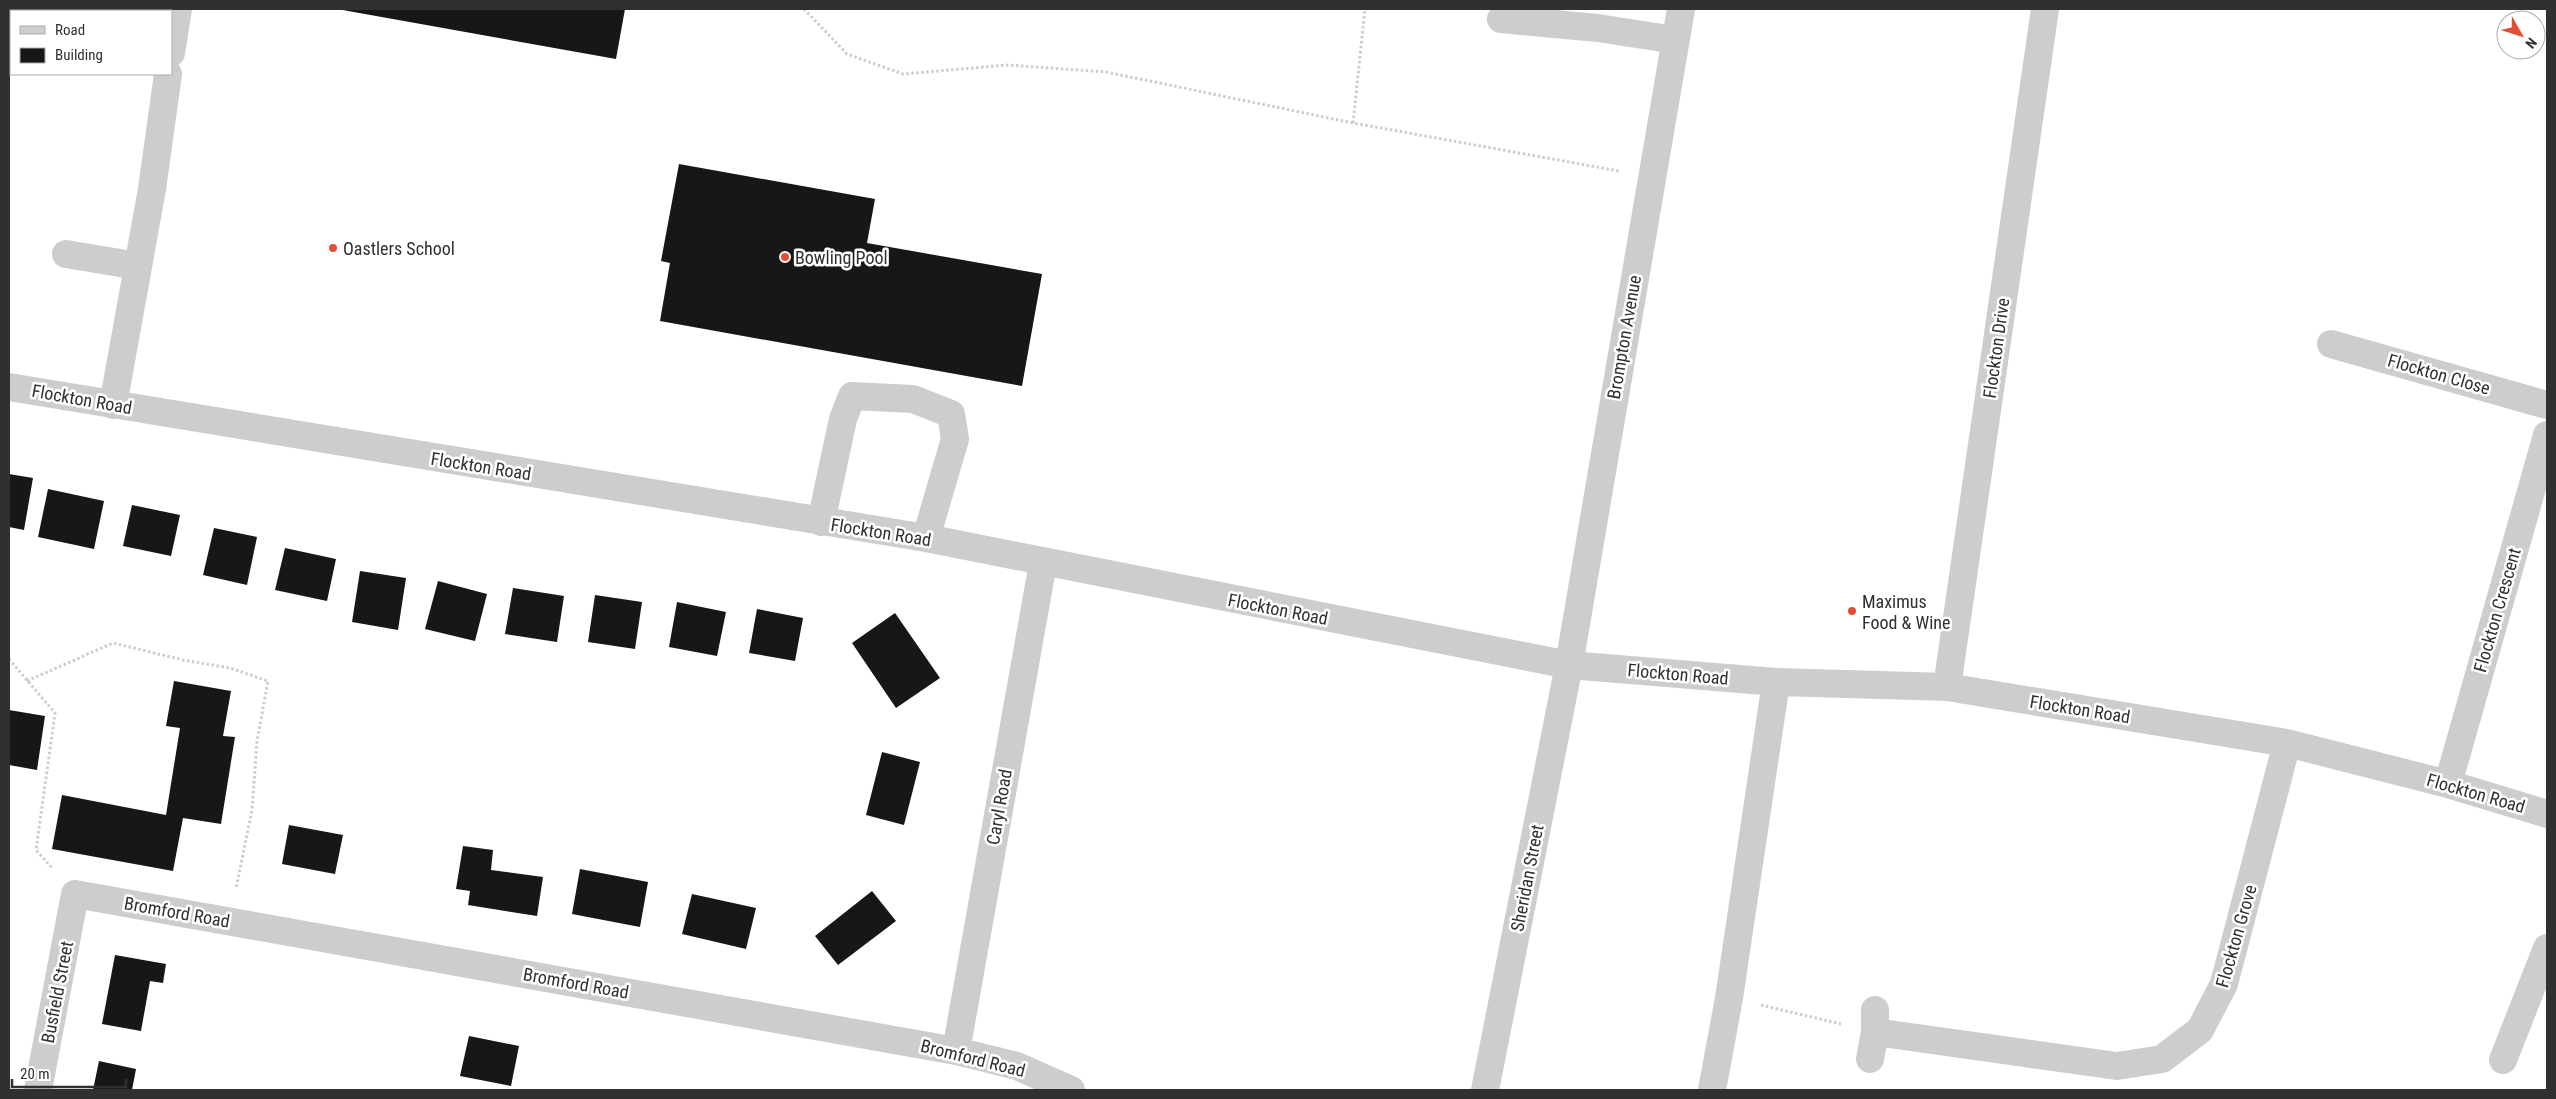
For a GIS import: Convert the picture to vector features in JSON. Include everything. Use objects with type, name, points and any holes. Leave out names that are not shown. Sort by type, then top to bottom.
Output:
[{"type":"street","points":[[172,47],[178,9]]},
{"type":"street","name":"Brompton Avenue","points":[[1569,665],[1680,9]]},
{"type":"street","name":"Flockton Drive","points":[[1947,687],[2045,9]]},
{"type":"street","points":[[1502,19],[1598,28],[1675,40]]},
{"type":"street","points":[[113,405],[138,266],[168,75]]},
{"type":"street","points":[[66,254],[138,266]]},
{"type":"street","name":"Flockton Close","points":[[2331,344],[2547,405]]},
{"type":"street","name":"Flockton Road","points":[[9,387],[926,538],[1043,563],[1569,665],[1776,682],[1947,687],[2287,743],[2448,784],[2547,814]]},
{"type":"street","points":[[820,522],[843,419],[852,396],[913,400],[951,414],[955,439],[926,538]]},
{"type":"street","name":"Flockton Crescent","points":[[2448,784],[2547,435]]},
{"type":"street","name":"Caryl Road","points":[[956,1051],[1043,563]]},
{"type":"street","name":"Sheridan Street","points":[[1485,1090],[1569,665]]},
{"type":"street","points":[[1712,1090],[1729,998],[1776,682]]},
{"type":"street","name":"Flockton Grove","points":[[1875,1021],[2117,1066],[2162,1059],[2200,1030],[2224,984],[2287,743]]},
{"type":"street","name":"Bromford Road","points":[[75,894],[956,1051],[1017,1066],[1071,1090]]},
{"type":"street","name":"Busfield Street","points":[[38,1090],[75,894]]},
{"type":"street","points":[[2502,1060],[2547,948]]},
{"type":"street","points":[[1870,1059],[1875,1021]]},
{"type":"path","points":[[804,9],[847,54],[903,74],[1008,66],[1106,72],[1353,123],[1652,175]]},
{"type":"path","points":[[1353,123],[1365,9]]},
{"type":"path","points":[[27,681],[113,642],[183,660],[230,668],[268,681],[257,741],[252,810],[230,921]]},
{"type":"path","points":[[9,659],[55,713],[36,850],[75,894]]},
{"type":"path","points":[[1729,998],[1875,1021]]},
{"type":"building","points":[[337,9],[625,9],[616,59]]},
{"type":"building","points":[[679,164],[875,199],[867,243],[1042,274],[1022,386],[660,321],[670,263],[661,261]]},
{"type":"building","points":[[9,474],[33,478],[24,530],[9,527]]},
{"type":"building","points":[[48,489],[104,501],[94,549],[38,537]]},
{"type":"building","points":[[132,505],[180,515],[171,556],[123,546]]},
{"type":"building","points":[[214,528],[257,537],[247,585],[203,575]]},
{"type":"building","points":[[285,548],[336,559],[327,601],[275,590]]},
{"type":"building","points":[[360,571],[406,578],[398,630],[352,622]]},
{"type":"building","points":[[438,581],[487,594],[475,641],[425,629]]},
{"type":"building","points":[[513,588],[564,596],[557,642],[505,634]]},
{"type":"building","points":[[595,595],[642,602],[635,649],[588,642]]},
{"type":"building","points":[[677,602],[726,612],[717,656],[669,647]]},
{"type":"building","points":[[757,609],[803,618],[795,661],[749,653]]},
{"type":"building","points":[[895,613],[940,678],[896,708],[852,643]]},
{"type":"building","points":[[174,681],[231,691],[223,736],[235,737],[221,824],[183,818],[173,871],[52,849],[62,795],[166,815],[180,728],[166,726]]},
{"type":"building","points":[[9,710],[45,716],[37,770],[9,765]]},
{"type":"building","points":[[882,752],[920,762],[904,825],[866,815]]},
{"type":"building","points":[[289,825],[343,835],[335,874],[282,864]]},
{"type":"building","points":[[463,846],[493,850],[491,870],[543,877],[537,916],[468,905],[470,891],[456,889]]},
{"type":"building","points":[[580,869],[648,882],[640,927],[572,914]]},
{"type":"building","points":[[872,891],[896,921],[838,965],[815,936]]},
{"type":"building","points":[[692,894],[756,908],[746,949],[682,934]]},
{"type":"building","points":[[115,955],[166,964],[163,983],[150,981],[141,1031],[102,1024]]},
{"type":"building","points":[[469,1036],[519,1046],[511,1086],[460,1076]]},
{"type":"building","points":[[99,1061],[136,1069],[132,1090],[93,1090]]},
{"type":"place","name":"Oastlers School","points":[[333,248]]},
{"type":"place","name":"Bowling Pool","points":[[785,257]]},
{"type":"place","name":"Maximus Food & Wine","points":[[1852,611]]}]
